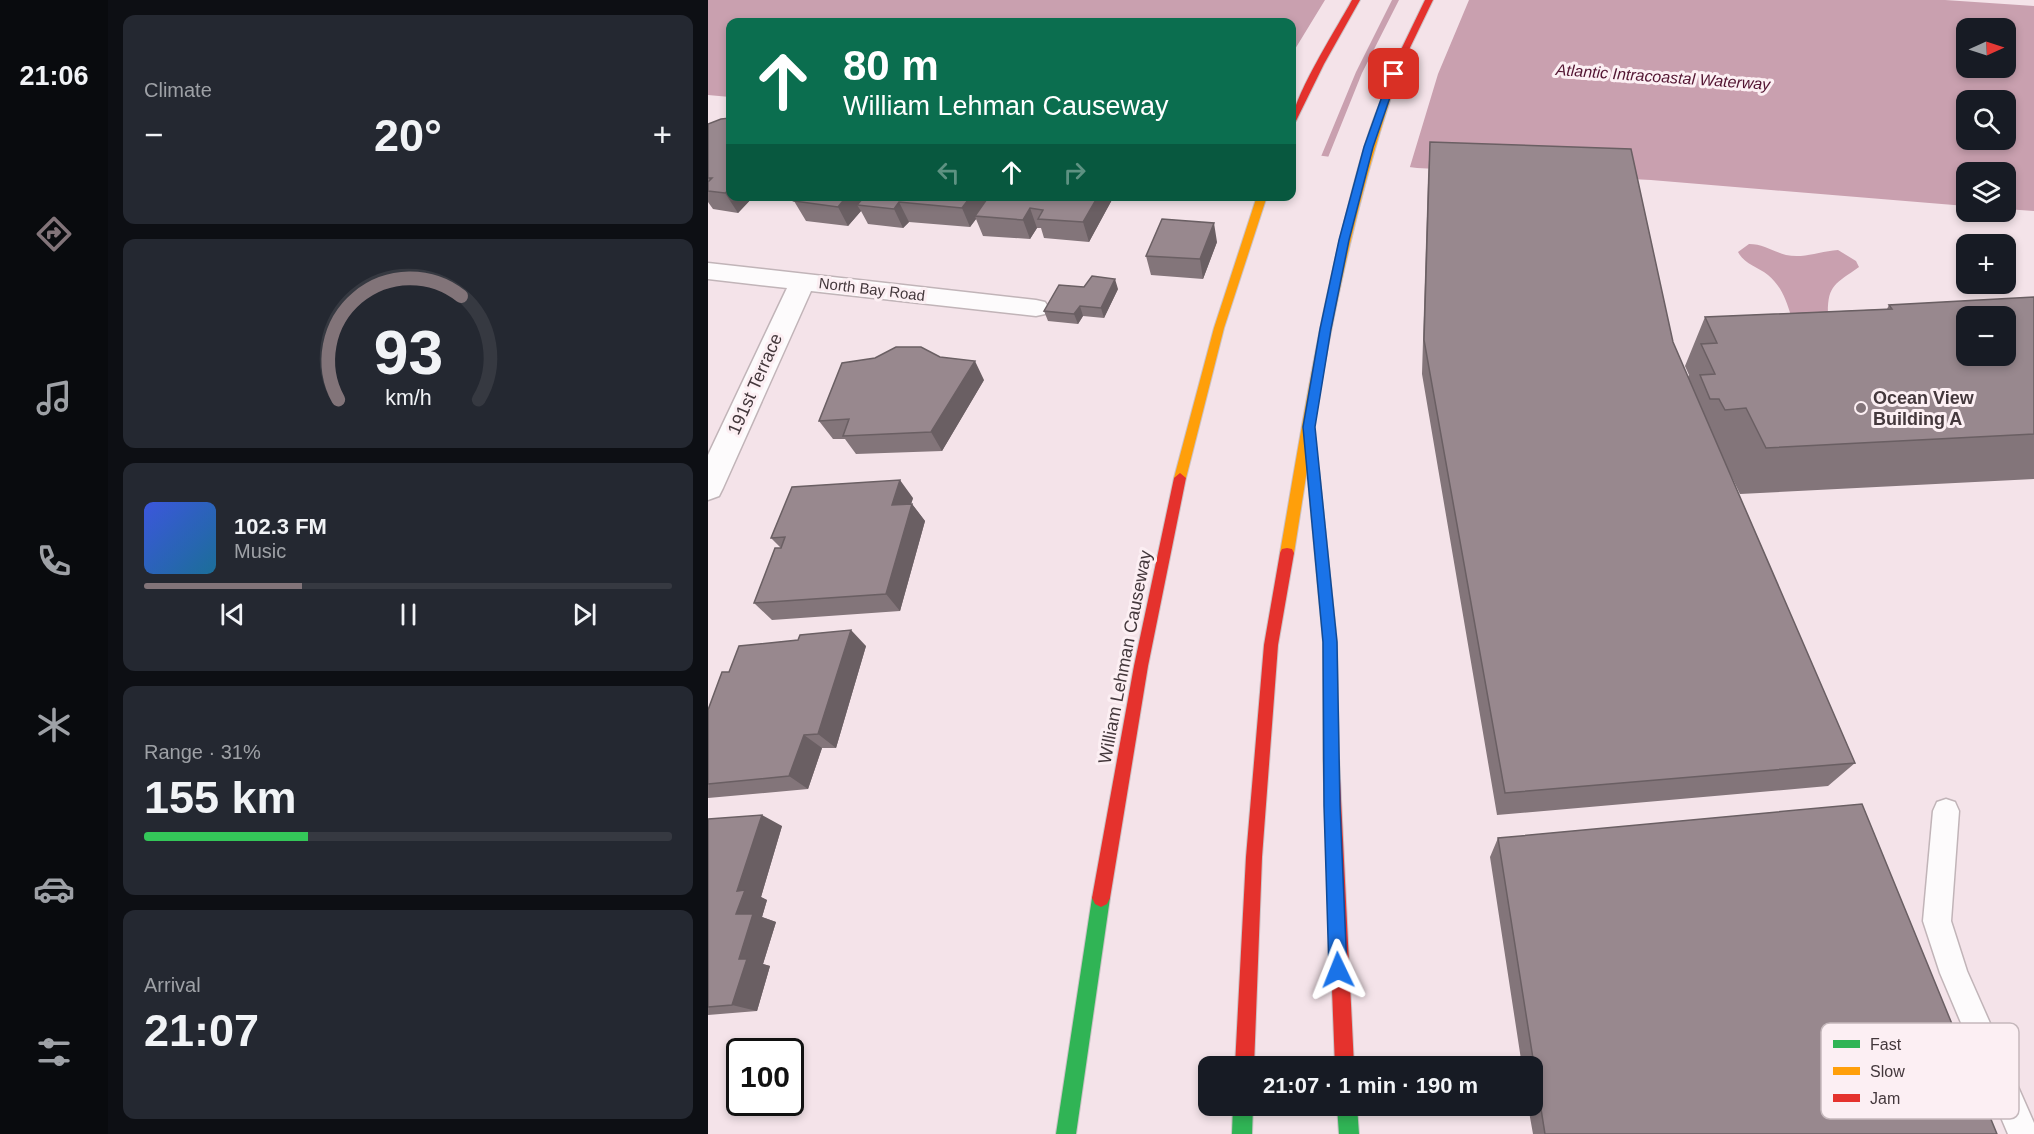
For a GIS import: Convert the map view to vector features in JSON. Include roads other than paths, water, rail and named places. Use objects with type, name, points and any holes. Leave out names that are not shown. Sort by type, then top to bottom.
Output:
[{"type":"highway","points":[[1296,113],[1356,0]]},
{"type":"highway","points":[[1244,1056],[1254,857],[1271,645],[1325,329],[1358,185],[1375,126],[1400,60],[1429,0]]},
{"type":"highway","name":"William Lehman Causeway","points":[[1066,1134],[1108,850],[1160,568],[1206,376],[1233,281],[1260,201]]},
{"type":"highway","points":[[1309,427],[1330,642],[1332,806],[1344,1056]]},
{"type":"highway","points":[[1242,1134],[1243,1116]]},
{"type":"highway","points":[[1348,1116],[1349,1134]]},
{"type":"street","name":"North Bay Road","points":[[708,271],[1036,308]]},
{"type":"street","name":"191st Terrace","points":[[708,488],[802,280]]},
{"type":"lane","points":[[1946,811],[1937,921],[1954,973],[1975,1023]]},
{"type":"lane","points":[[2017,1119],[2023,1134]]},
{"type":"water","name":"Atlantic Intracoastal Waterway","points":[[708,0],[1945,0],[2034,6],[2034,211],[2016,210],[2016,162],[1956,162],[1956,205],[1651,180],[1417,168],[1296,153],[1296,18],[726,18],[726,97],[708,95]]},
{"type":"water","points":[[1749,244],[1793,256],[1838,250],[1856,261],[1859,267],[1834,287],[1829,299],[1828,318],[1791,316],[1780,288],[1768,275],[1744,260],[1738,252]]},
{"type":"place","name":"Ocean View Building A","points":[[1861,408]]}]
